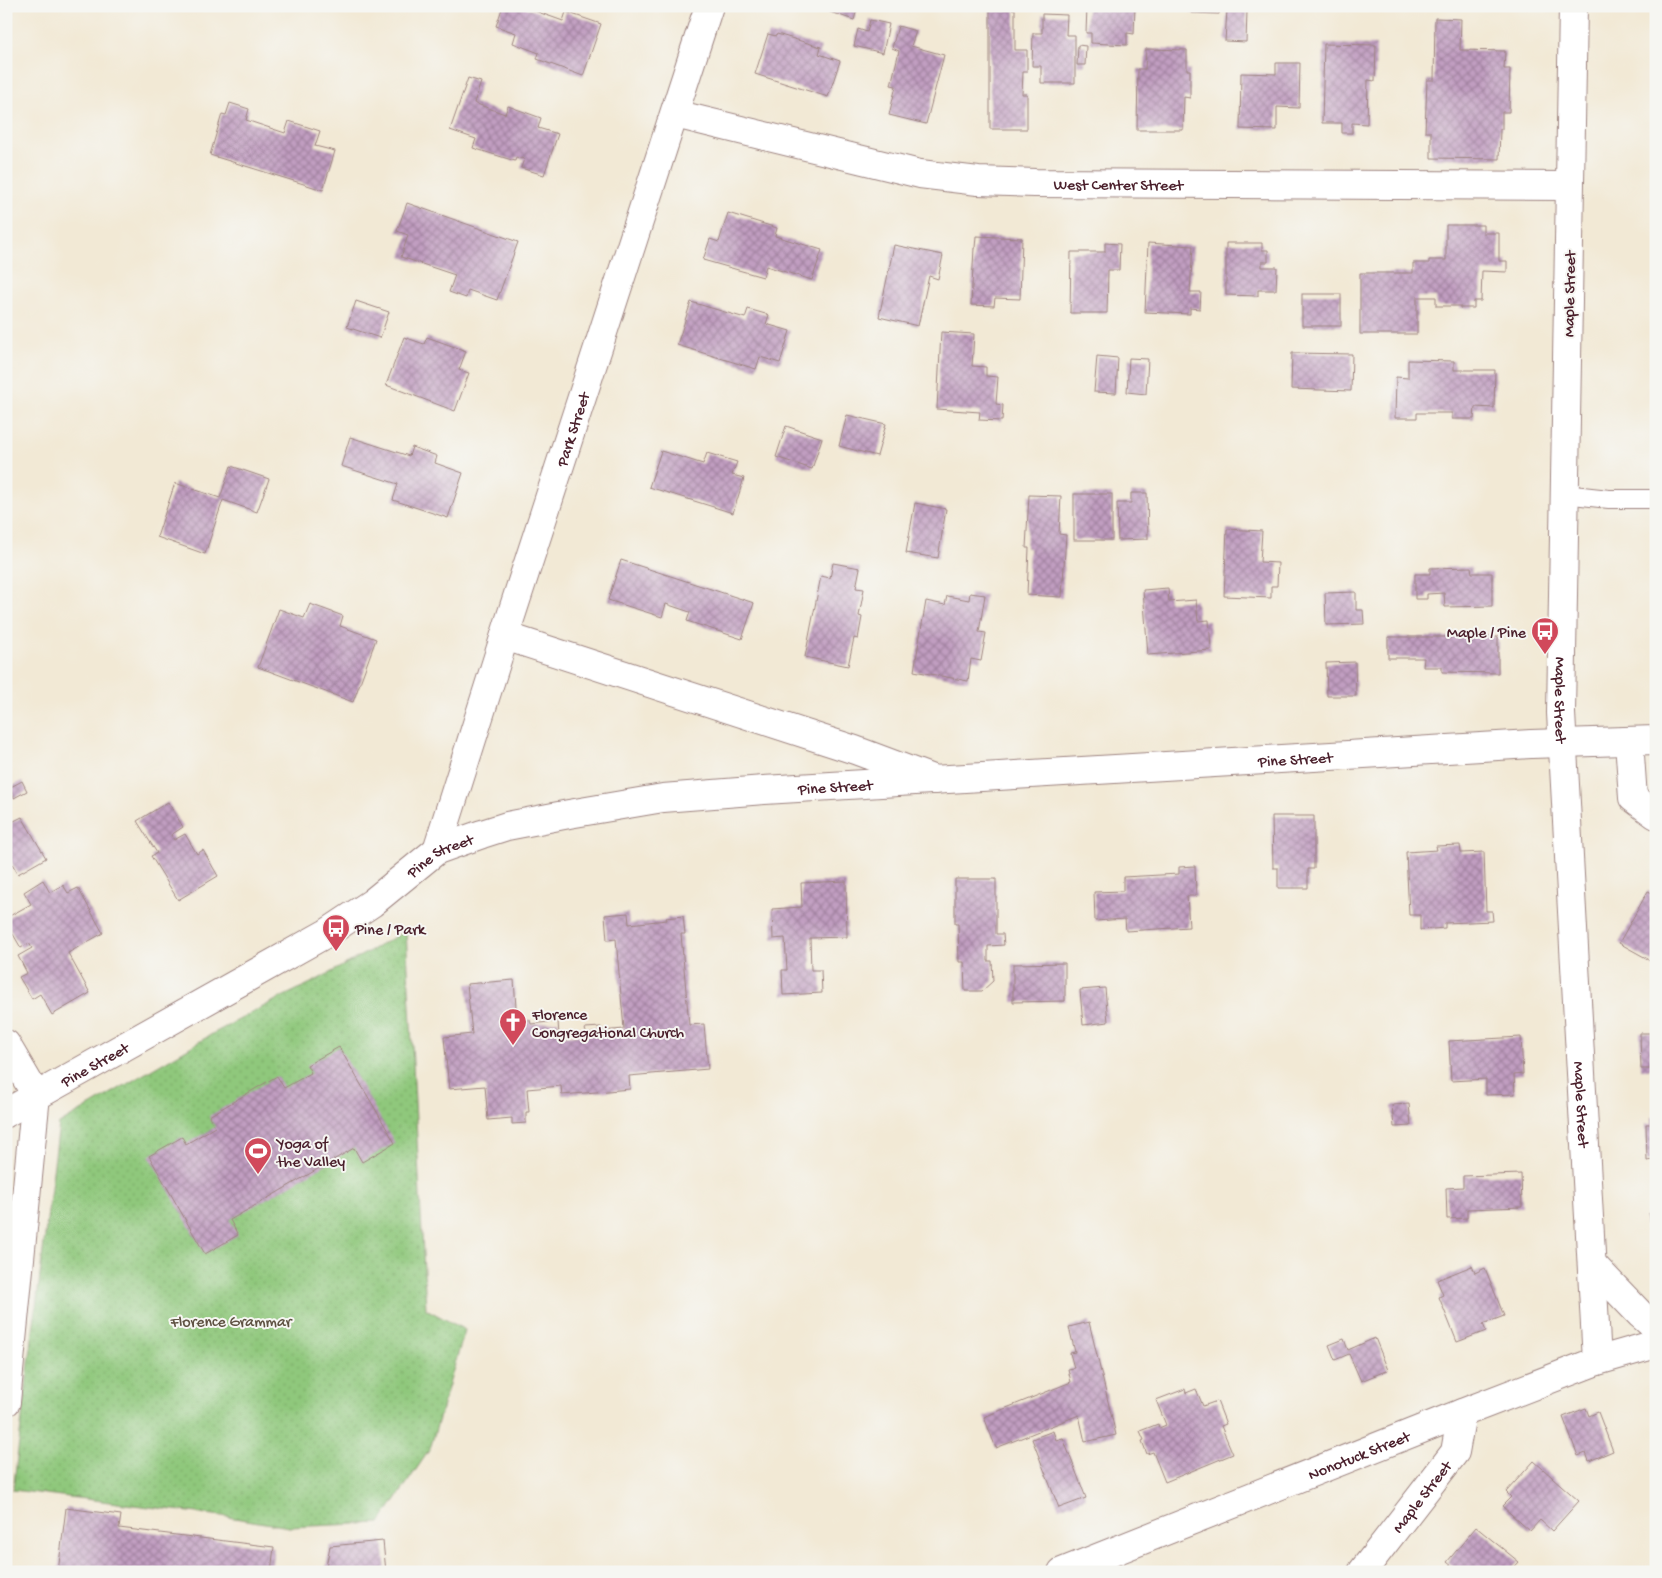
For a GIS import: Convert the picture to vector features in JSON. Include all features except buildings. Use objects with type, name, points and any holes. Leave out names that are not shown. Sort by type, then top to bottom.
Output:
[{"type":"main road","name":"Park Street","points":[[437,850],[709,6]]},
{"type":"main road","name":"Maple Street","points":[[1573,6],[1564,494],[1562,744],[1597,1361]]},
{"type":"main road","name":"West Center Street","points":[[674,114],[920,174],[978,181],[1569,186]]},
{"type":"main road","name":"Pine Street","points":[[505,636],[855,750],[935,780]]},
{"type":"main road","name":"Pine Street","points":[[6,1113],[328,933],[372,903],[437,850],[507,826],[663,798],[764,790],[1656,740]]},
{"type":"main road","points":[[1629,741],[1633,798],[1656,815]]},
{"type":"main road","points":[[6,1044],[36,1095],[6,1402]]},
{"type":"main road","points":[[1592,1264],[1656,1328]]},
{"type":"main road","name":"Nonotuck Street","points":[[1062,1572],[1597,1361],[1656,1344]]},
{"type":"main road","name":"Maple Street","points":[[1362,1572],[1455,1452],[1462,1413]]},
{"type":"lane","points":[[1564,494],[1609,499],[1656,499]]},
{"type":"green space","name":"Florence Grammar","points":[[406,931],[426,1309],[465,1330],[430,1449],[380,1523],[289,1527],[222,1516],[13,1490],[59,1124],[214,1033]]},
{"type":"place","name":"Maple / Pine","points":[[1545,655]]},
{"type":"place","name":"Pine / Park","points":[[336,952]]},
{"type":"place","name":"Florence Congregational Church","points":[[513,1046]]},
{"type":"place","name":"Yoga of the Valley","points":[[258,1175]]}]
